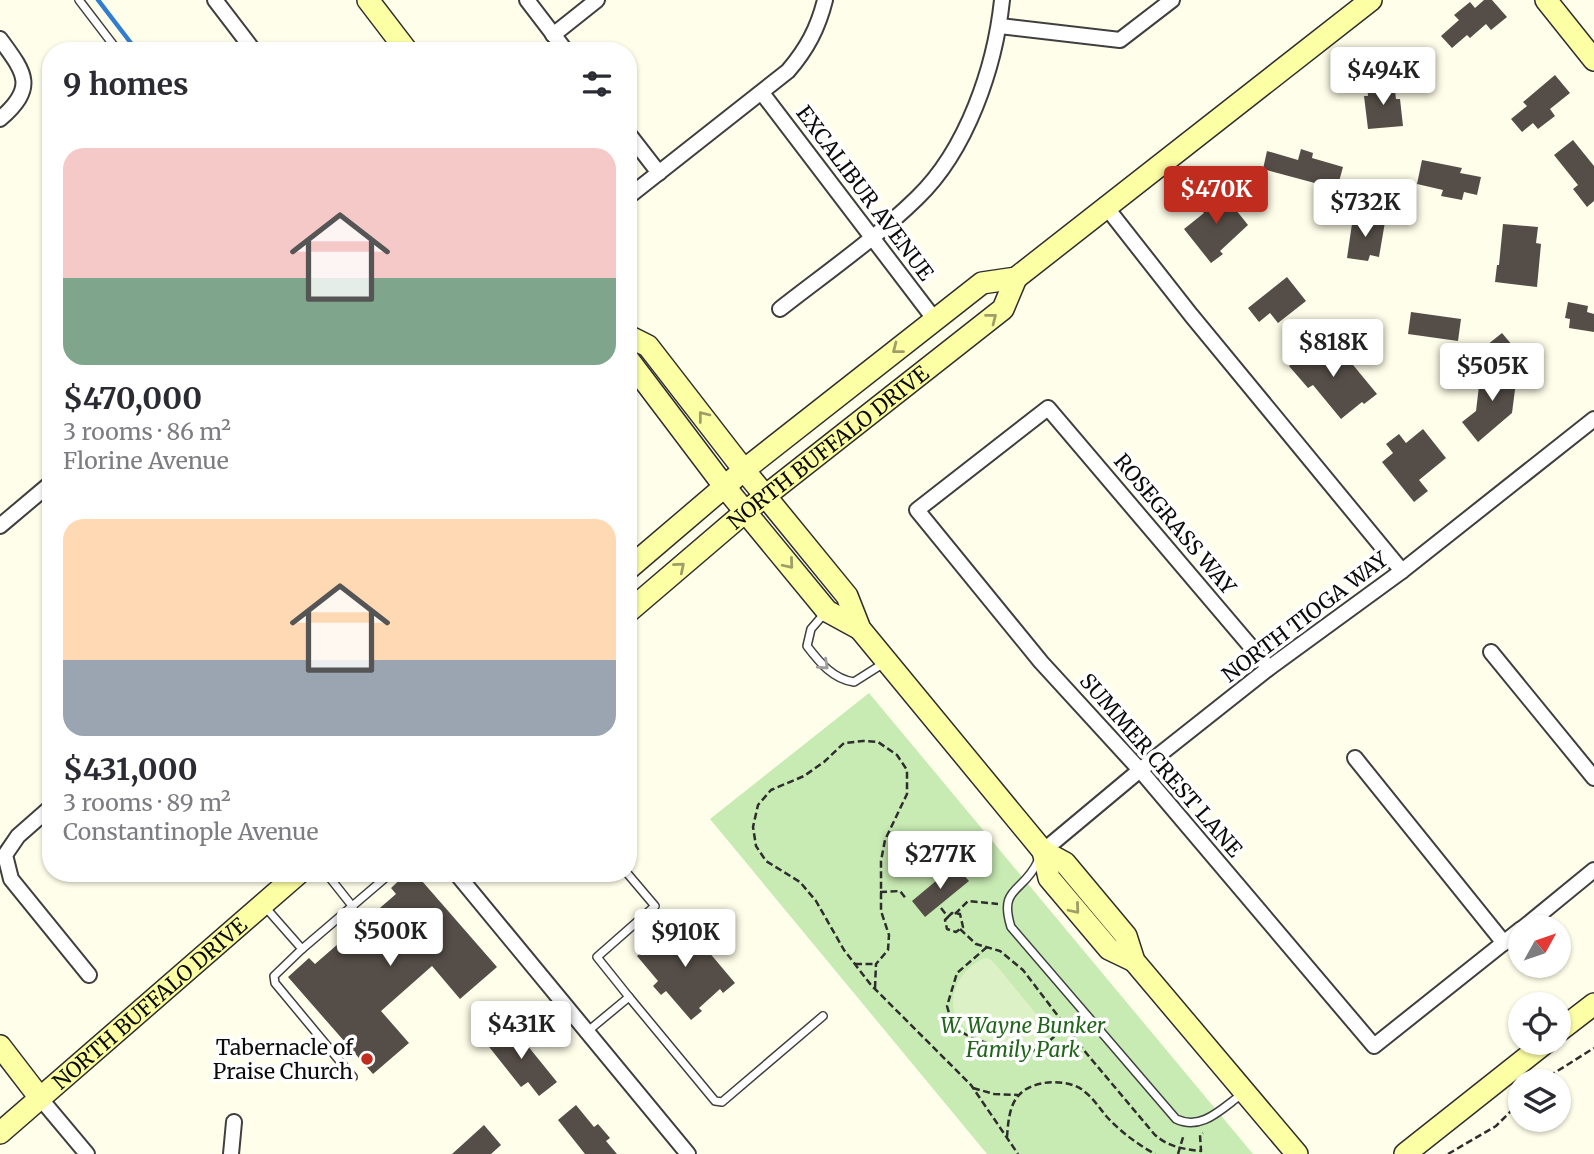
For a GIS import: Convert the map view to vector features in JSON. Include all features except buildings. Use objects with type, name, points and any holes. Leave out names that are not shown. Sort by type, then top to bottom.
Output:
[{"type":"main road","points":[[368,0],[400,42]]},
{"type":"main road","name":"NORTH BUFFALO DRIVE","points":[[637,561],[724,486],[982,284],[1016,278],[1371,0]]},
{"type":"main road","points":[[1546,0],[1594,60]]},
{"type":"main road","name":"NORTH BUFFALO DRIVE","points":[[637,603],[745,512],[1003,309],[1016,278]]},
{"type":"main road","points":[[637,340],[648,346],[744,470],[847,596],[860,629],[1043,850],[1049,878],[1109,949],[1134,961],[1297,1154]]},
{"type":"main road","points":[[637,371],[724,486],[827,611],[860,629]]},
{"type":"main road","name":"NORTH BUFFALO DRIVE","points":[[0,1133],[289,882]]},
{"type":"main road","points":[[1571,1022],[1594,1004]]},
{"type":"main road","points":[[0,1046],[40,1098]]},
{"type":"main road","points":[[1405,1154],[1530,1055]]},
{"type":"street","points":[[215,0],[247,42]]},
{"type":"street","points":[[527,0],[559,42]]},
{"type":"street","points":[[553,35],[597,0]]},
{"type":"street","points":[[637,190],[788,71],[806,50],[819,23],[825,0]]},
{"type":"street","points":[[780,309],[873,236],[918,197],[939,172],[972,117],[993,57],[1002,0]]},
{"type":"street","points":[[999,26],[1120,40],[1172,0]]},
{"type":"street","points":[[0,39],[21,66],[24,85],[20,97],[0,118]]},
{"type":"street","name":"EXCALIBUR AVENUE","points":[[762,93],[935,320]]},
{"type":"street","points":[[637,145],[659,173]]},
{"type":"street","points":[[1107,208],[1191,315],[1402,571]]},
{"type":"street","name":"SUMMER CREST LANE","points":[[1048,408],[917,510],[1041,662],[1140,770],[1374,1046],[1504,943]]},
{"type":"street","name":"ROSEGRASS WAY","points":[[1048,408],[1269,668]]},
{"type":"street","name":"NORTH TIOGA WAY","points":[[1043,850],[1269,668],[1402,571],[1594,419]]},
{"type":"street","points":[[0,526],[42,491]]},
{"type":"street","points":[[1491,652],[1594,778]]},
{"type":"street","points":[[1354,758],[1504,943],[1508,940]]},
{"type":"street","points":[[42,815],[18,836],[5,856],[11,879],[89,975]]},
{"type":"street","points":[[1538,915],[1594,870]]},
{"type":"street","points":[[464,882],[688,1154]]},
{"type":"street","points":[[40,1098],[87,1154]]},
{"type":"street","points":[[231,1154],[234,1122]]},
{"type":"lane","points":[[79,0],[111,42]]},
{"type":"lane","points":[[827,611],[811,629],[807,646],[819,662],[841,680],[854,682],[887,662]]},
{"type":"lane","points":[[1043,850],[1033,874],[1011,894],[1005,909],[1011,927],[1176,1119],[1186,1124],[1200,1123],[1245,1091]]},
{"type":"lane","points":[[333,882],[353,907]]},
{"type":"lane","points":[[354,1077],[275,983],[274,976],[381,882]]},
{"type":"lane","points":[[635,882],[655,906],[597,957],[715,1101],[728,1098],[823,1016]]},
{"type":"lane","points":[[263,904],[302,949]]},
{"type":"lane","points":[[588,1031],[629,997]]},
{"type":"path","points":[[875,988],[876,964],[888,950],[889,935],[881,911],[881,860],[885,839],[907,794],[907,770],[897,755],[878,742],[863,741],[844,743],[804,776],[771,790],[758,805],[753,827],[756,846],[766,861],[800,882],[816,901],[855,964],[875,988],[948,1059],[973,1088],[1018,1154]]},
{"type":"path","points":[[880,892],[900,891],[908,900]]},
{"type":"path","points":[[955,914],[960,914],[963,927],[956,932],[947,929],[945,920],[968,901],[998,904],[1002,897]]},
{"type":"path","points":[[941,908],[948,917]]},
{"type":"path","points":[[960,929],[976,944],[1000,951],[1023,970],[1087,1054],[1165,1143],[1179,1149],[1201,1151],[1200,1135],[1208,1130]]},
{"type":"path","points":[[986,947],[957,974],[947,1006],[951,1020],[960,1031],[972,1038],[1016,1053],[1033,1051],[1057,1034]]},
{"type":"path","points":[[855,964],[876,964]]},
{"type":"path","points":[[1561,1069],[1594,1048]]},
{"type":"path","points":[[973,1088],[994,1094],[1018,1095],[1042,1084],[1062,1083],[1076,1086],[1085,1091],[1125,1134],[1155,1154]]},
{"type":"path","points":[[1007,1137],[1010,1114],[1018,1095]]},
{"type":"path","points":[[1448,1154],[1496,1126],[1508,1114]]},
{"type":"path","points":[[1178,1154],[1186,1124]]},
{"type":"green space","name":"W. Wayne Bunker Family Park","points":[[869,693],[1253,1154],[987,1154],[710,819]]},
{"type":"green space","points":[[984,958],[990,959],[996,965],[1043,1022],[1047,1035],[1038,1048],[1003,1048],[972,1033],[959,1021],[953,1005],[957,985],[968,969]]},
{"type":"waterway","points":[[98,0],[130,42]]},
{"type":"place","name":"Tabernacle of Praise Church","points":[[367,1059]]}]
